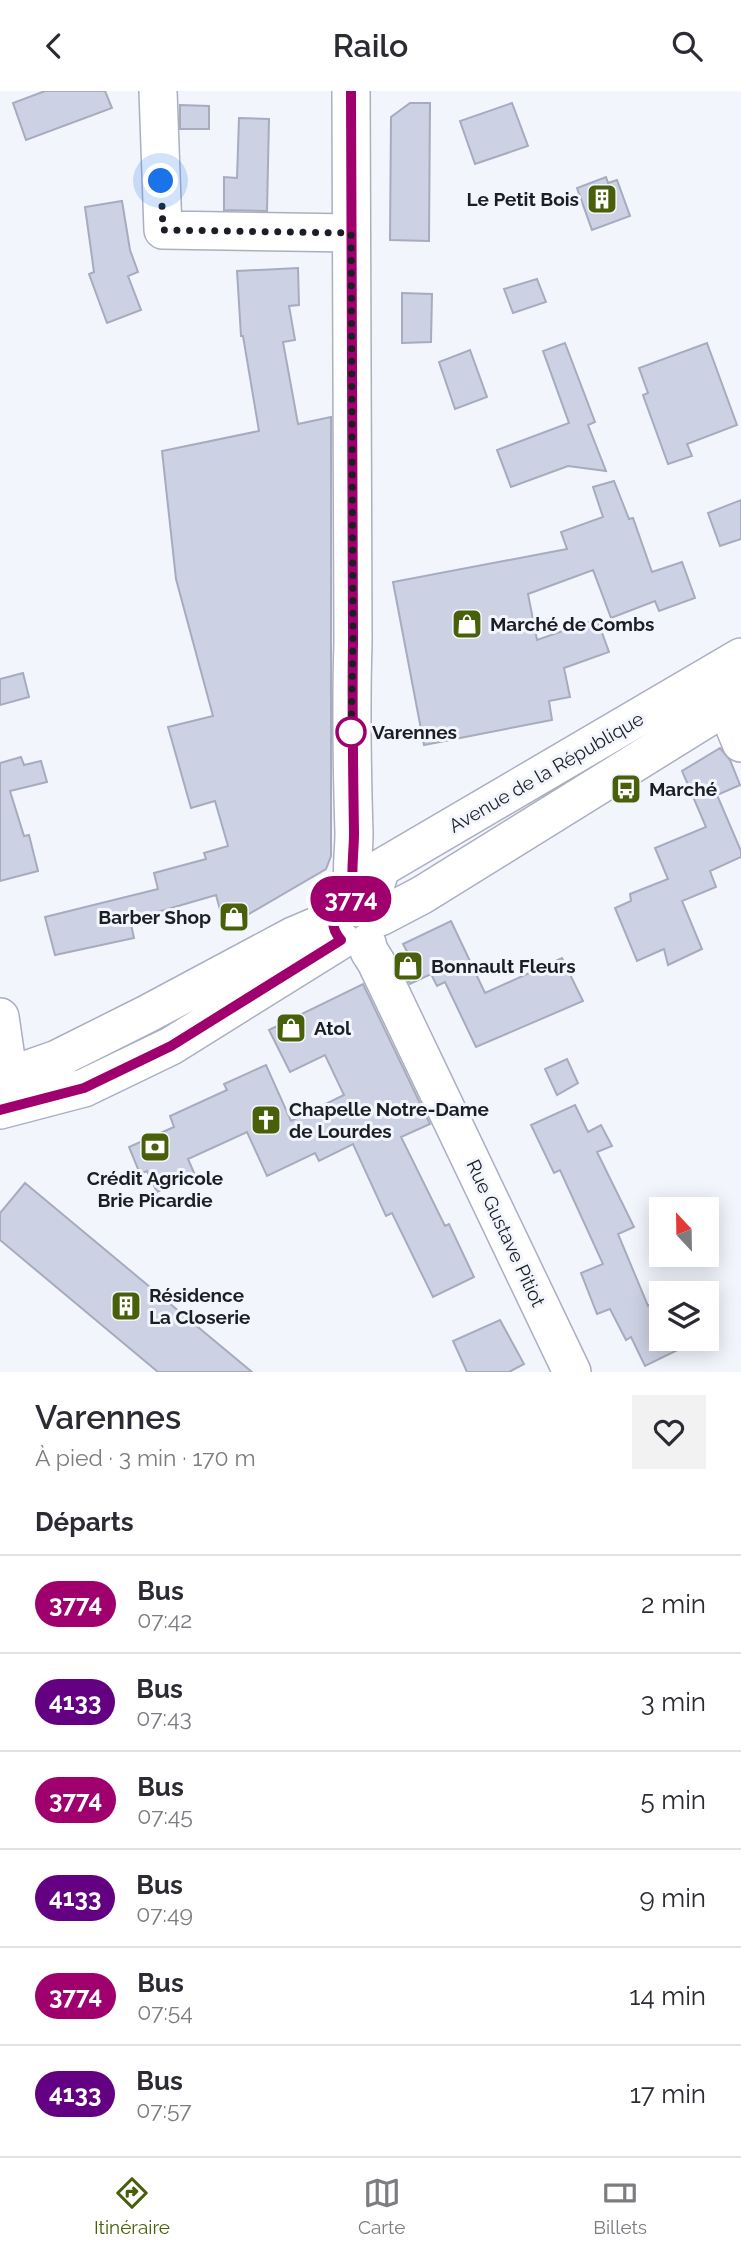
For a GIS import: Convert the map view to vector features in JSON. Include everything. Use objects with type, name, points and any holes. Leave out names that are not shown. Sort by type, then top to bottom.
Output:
[{"type":"street","points":[[351,91],[352,886],[357,920]]},
{"type":"street","points":[[159,99],[163,230],[351,233]]},
{"type":"street","name":"Avenue de la République","points":[[0,1110],[84,1088],[171,1046],[357,920],[381,868],[741,657]]},
{"type":"street","points":[[733,702],[741,743]]},
{"type":"street","name":"Avenue de la République","points":[[5,1077],[57,1059],[293,936],[357,920],[422,895],[733,702]]},
{"type":"street","name":"Rue Gustave Pitiot","points":[[357,920],[369,951],[572,1372]]},
{"type":"street","points":[[0,1017],[7,1065],[5,1077]]},
{"type":"building","points":[[45,91],[105,91],[112,108],[26,140],[13,103]]},
{"type":"building","points":[[410,103],[430,103],[429,241],[390,240],[391,117]]},
{"type":"building","points":[[512,103],[528,146],[475,164],[460,121]]},
{"type":"building","points":[[180,105],[209,106],[209,129],[180,129]]},
{"type":"building","points":[[239,118],[269,119],[267,211],[224,210],[224,177],[237,178]]},
{"type":"building","name":"Le Petit Bois","points":[[606,177],[608,183],[617,180],[630,216],[592,230],[577,188]]},
{"type":"building","points":[[122,201],[130,250],[138,272],[128,276],[141,310],[107,323],[89,274],[94,272],[85,207]]},
{"type":"building","points":[[298,268],[299,305],[289,306],[295,340],[283,342],[298,424],[331,417],[331,856],[326,869],[225,928],[216,895],[130,920],[134,938],[55,955],[45,917],[158,889],[154,873],[206,859],[204,853],[228,846],[215,801],[191,808],[168,727],[213,716],[176,579],[162,451],[259,431],[241,336],[237,271]]},
{"type":"building","points":[[537,279],[546,302],[513,313],[504,289]]},
{"type":"building","points":[[402,293],[432,294],[431,342],[402,343]]},
{"type":"building","points":[[565,343],[595,422],[588,425],[606,471],[568,466],[511,487],[497,450],[569,423],[543,351]]},
{"type":"building","points":[[707,343],[737,425],[687,444],[692,456],[668,464],[643,395],[648,393],[639,368]]},
{"type":"building","points":[[470,350],[487,397],[455,409],[439,362]]},
{"type":"building","name":"Marché de Combs","points":[[614,481],[629,519],[633,518],[652,572],[682,562],[695,598],[659,611],[655,601],[611,618],[593,570],[528,594],[537,640],[597,619],[609,652],[564,668],[570,697],[549,701],[552,720],[424,745],[393,582],[567,549],[561,532],[603,517],[593,487]]},
{"type":"building","points":[[741,500],[741,539],[720,546],[708,513]]},
{"type":"building","points":[[23,673],[29,697],[0,705],[0,679]]},
{"type":"building","points":[[720,748],[730,760],[740,785],[717,795],[741,851],[741,857],[710,871],[716,887],[682,901],[702,949],[668,965],[664,949],[637,961],[615,908],[631,901],[630,894],[668,879],[655,848],[706,827],[682,771]]},
{"type":"building","points":[[21,757],[24,765],[41,761],[47,782],[10,791],[24,836],[29,835],[38,871],[0,881],[0,763]]},
{"type":"building","points":[[451,921],[485,993],[562,958],[583,1001],[476,1047],[445,982],[437,986],[431,974],[410,984],[399,962],[410,957],[403,944]]},
{"type":"building","points":[[363,984],[430,1124],[401,1137],[445,1226],[449,1224],[474,1277],[433,1297],[392,1213],[386,1216],[353,1144],[319,1161],[315,1153],[267,1176],[247,1132],[188,1159],[195,1175],[157,1192],[147,1171],[140,1174],[129,1147],[174,1127],[170,1116],[227,1090],[224,1084],[266,1065],[291,1121],[344,1095],[325,1055],[290,1072],[269,1030]]},
{"type":"building","points":[[567,1059],[578,1083],[557,1095],[545,1069]]},
{"type":"building","points":[[575,1105],[588,1132],[601,1125],[612,1146],[597,1152],[634,1227],[618,1234],[649,1306],[649,1351],[676,1351],[645,1366],[631,1337],[626,1340],[610,1309],[597,1314],[581,1273],[603,1264],[560,1170],[554,1173],[531,1125]]},
{"type":"building","name":"Résidence La Closerie","points":[[25,1183],[252,1372],[158,1372],[0,1240],[0,1213]]},
{"type":"building","points":[[500,1320],[524,1364],[509,1372],[467,1372],[453,1341]]},
{"type":"bus line","name":"3774","points":[[0,1110],[84,1088],[171,1046],[341,940],[335,934],[332,919],[340,905],[354,898],[351,723],[351,91]]},
{"type":"place","name":"Le Petit Bois","points":[[602,199]]},
{"type":"place","name":"Marché de Combs","points":[[467,624]]},
{"type":"place","name":"Varennes","points":[[351,732]]},
{"type":"place","name":"Marché","points":[[626,789]]},
{"type":"place","name":"Barber Shop","points":[[234,917]]},
{"type":"place","name":"Bonnault Fleurs","points":[[408,966]]},
{"type":"place","name":"Atol","points":[[291,1028]]},
{"type":"place","name":"Chapelle Notre-Dame de Lourdes","points":[[266,1120]]},
{"type":"place","name":"Crédit Agricole Brie Picardie","points":[[155,1147]]},
{"type":"place","name":"Résidence La Closerie","points":[[126,1306]]},
{"type":"route","points":[[161,181],[163,230],[351,233],[351,732]]}]
